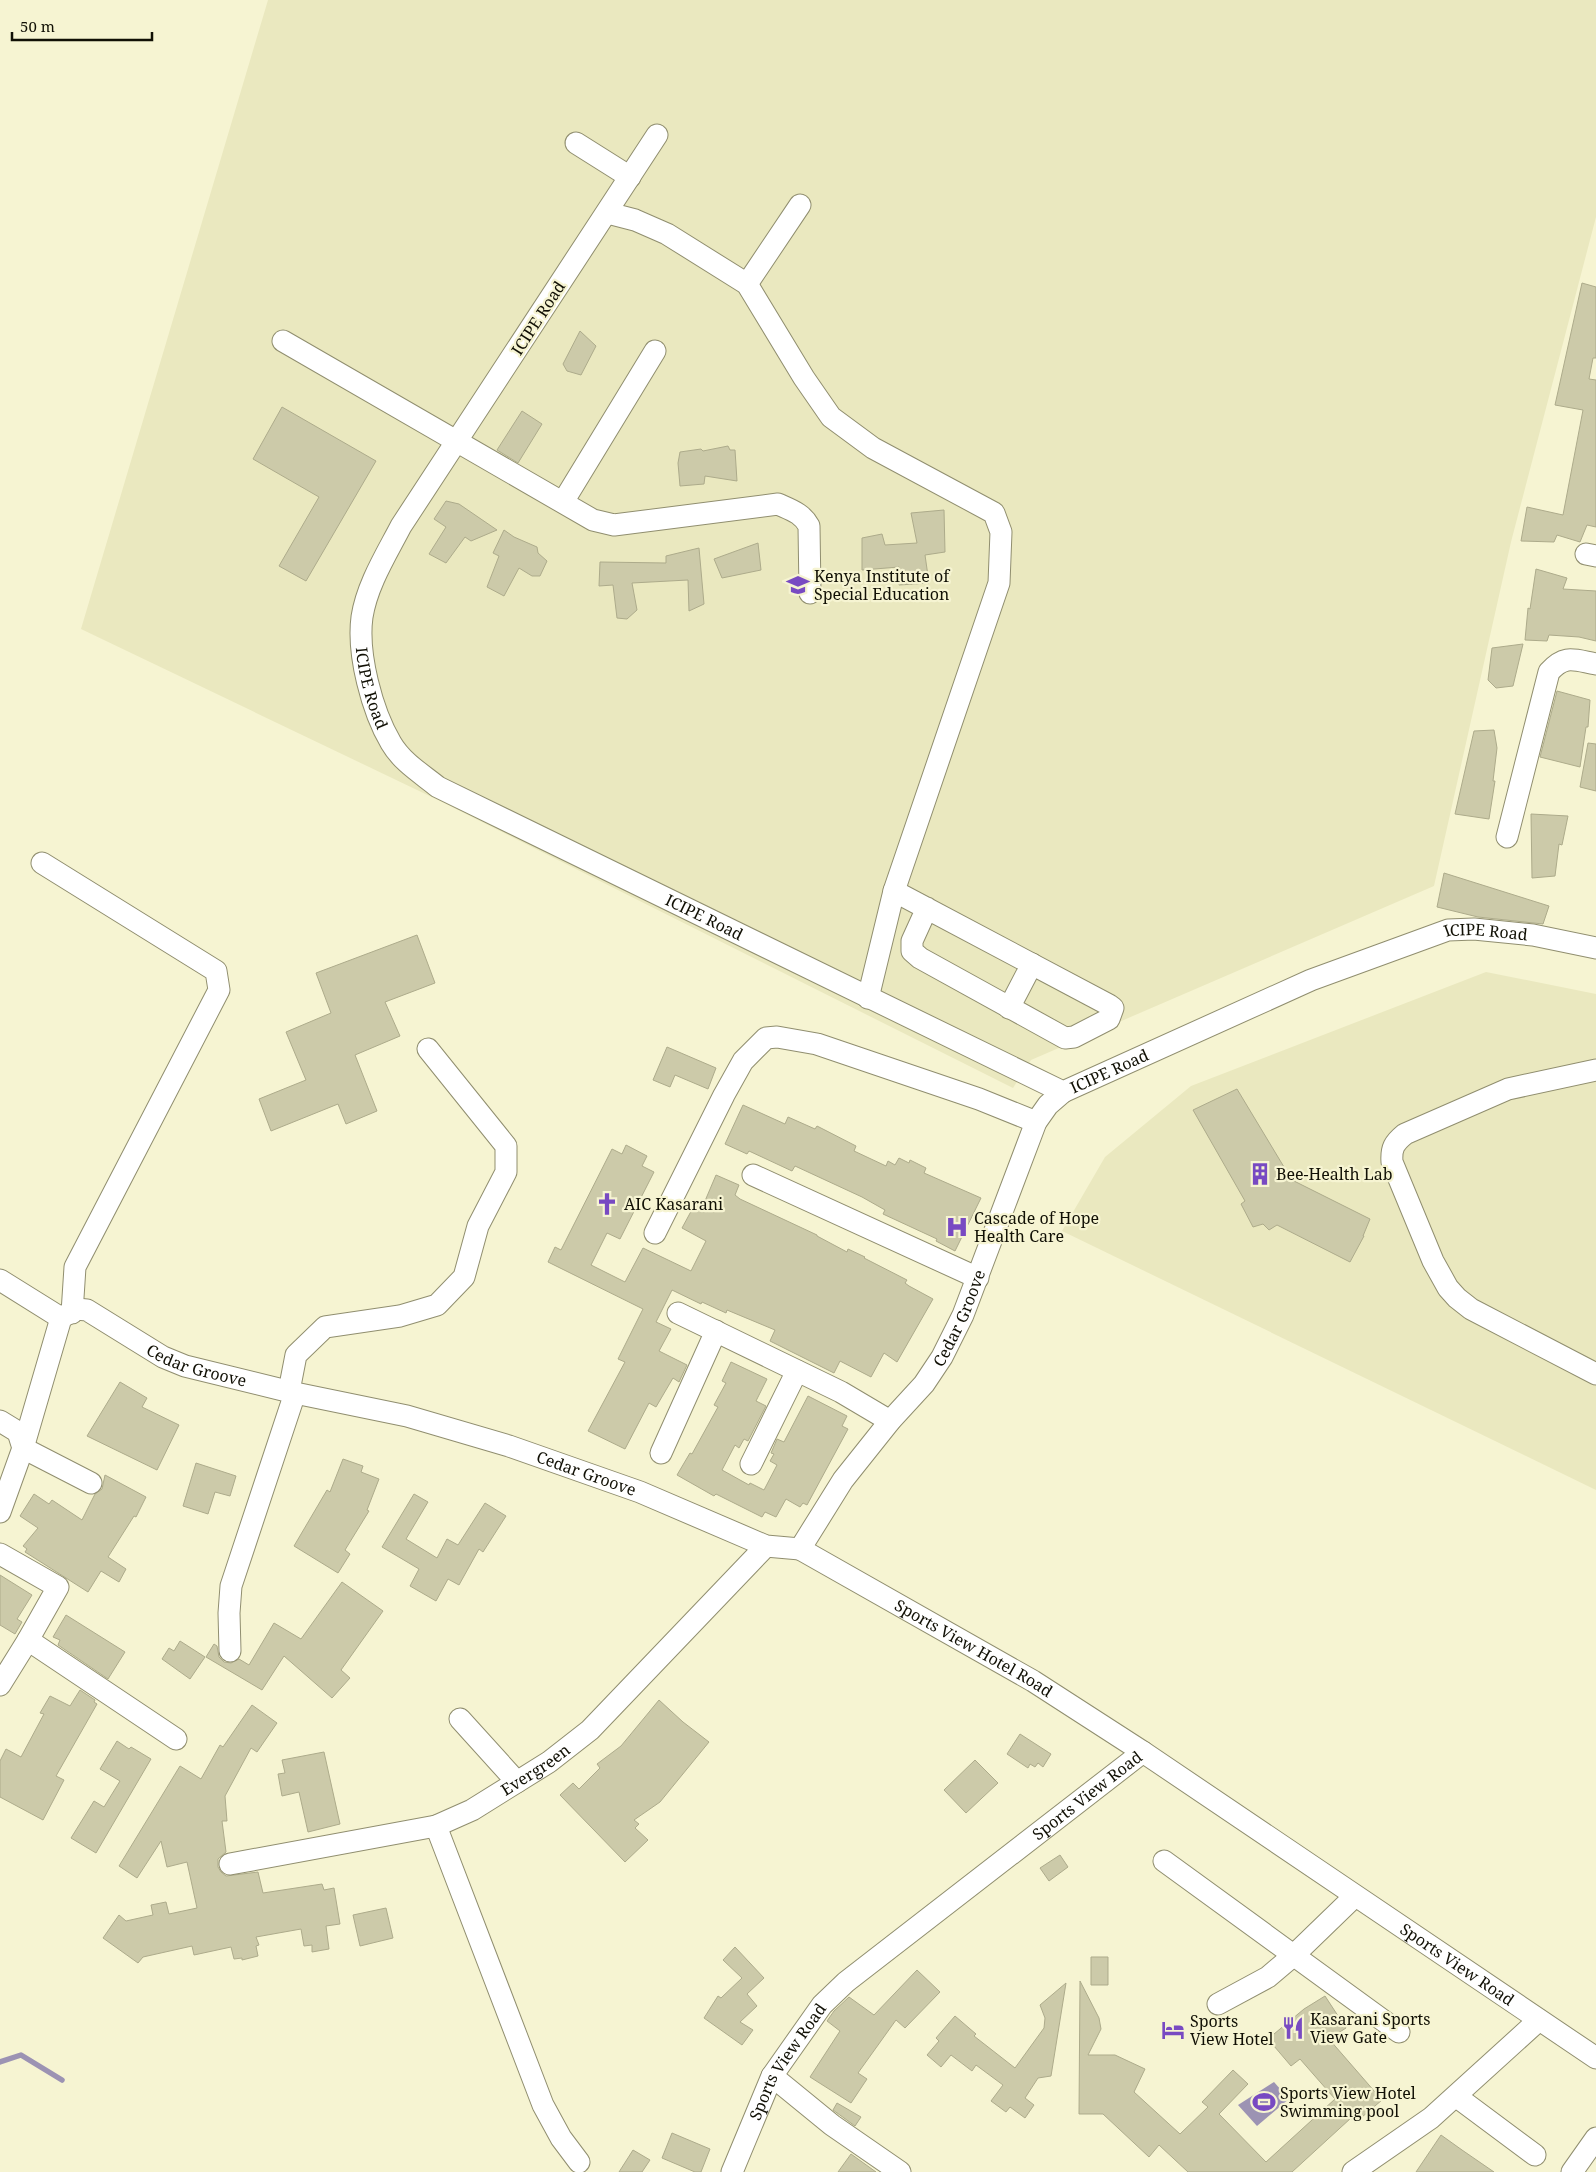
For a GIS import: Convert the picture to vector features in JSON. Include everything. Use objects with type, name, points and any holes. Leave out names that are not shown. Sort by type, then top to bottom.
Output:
[{"type":"street","name":"ICIPE Road","points":[[657,135],[401,526],[375,575],[362,618],[363,658],[369,690],[391,743],[408,764],[438,787],[1063,1092],[1311,980],[1448,930],[1474,929],[1533,935],[1596,948]]},
{"type":"street","points":[[576,143],[630,177]]},
{"type":"street","points":[[747,284],[800,205]]},
{"type":"street","points":[[608,212],[635,220],[667,234],[747,284],[804,378],[832,417],[873,448],[994,513],[1001,532],[998,583],[894,891],[868,998]]},
{"type":"street","points":[[283,341],[593,520],[614,525],[778,504],[804,518],[809,526],[810,593]]},
{"type":"street","points":[[563,502],[655,350]]},
{"type":"street","points":[[1507,837],[1549,672],[1558,662],[1569,659],[1596,664]]},
{"type":"street","points":[[0,1512],[67,1315],[75,1268],[219,990],[219,979],[216,971],[42,863]]},
{"type":"street","points":[[894,891],[927,908],[1109,1005],[1113,1008],[1110,1019],[1069,1039],[920,958],[912,951],[912,941],[927,908]]},
{"type":"street","points":[[1009,1008],[1032,964]]},
{"type":"street","points":[[655,1233],[724,1095],[744,1061],[766,1038],[777,1037],[817,1044],[979,1099],[1036,1122]]},
{"type":"street","points":[[230,1652],[229,1613],[231,1586],[292,1392],[296,1355],[325,1327],[400,1316],[437,1305],[464,1276],[478,1226],[506,1172],[506,1146],[428,1049]]},
{"type":"street","points":[[1596,1070],[1508,1088],[1405,1134],[1396,1142],[1391,1150],[1392,1162],[1433,1261],[1448,1288],[1457,1298],[1471,1309],[1596,1374]]},
{"type":"street","name":"Cedar Groove","points":[[67,1315],[76,1310],[87,1310],[163,1357],[186,1366],[292,1392],[406,1416],[509,1446],[640,1492],[766,1546],[800,1549],[843,1480],[890,1421],[924,1384],[942,1358],[963,1316],[1036,1122],[1048,1105],[1063,1092]]},
{"type":"street","points":[[753,1175],[978,1278]]},
{"type":"street","points":[[0,1280],[67,1315]]},
{"type":"street","points":[[678,1313],[841,1392],[890,1421]]},
{"type":"street","points":[[661,1453],[716,1331]]},
{"type":"street","points":[[751,1464],[797,1371]]},
{"type":"street","points":[[0,1421],[18,1432],[23,1448],[91,1483]]},
{"type":"street","name":"Evergreen","points":[[230,1864],[436,1826],[472,1810],[549,1762],[590,1730],[766,1546]]},
{"type":"street","name":"Sports View Hotel Road","points":[[800,1549],[1033,1681],[1143,1752]]},
{"type":"street","points":[[0,1554],[58,1587],[0,1685]]},
{"type":"street","points":[[28,1640],[176,1739]]},
{"type":"street","points":[[460,1720],[517,1782]]},
{"type":"street","name":"Sports View Road","points":[[732,2172],[772,2076],[822,2005],[833,1994],[1143,1752],[1596,2058]]},
{"type":"street","points":[[436,1826],[543,2105],[560,2138],[579,2162]]},
{"type":"street","points":[[1164,1861],[1399,2032]]},
{"type":"street","points":[[1218,2004],[1268,1977],[1294,1955],[1355,1896]]},
{"type":"street","points":[[1353,2172],[1403,2139],[1457,2097],[1539,2020]]},
{"type":"street","points":[[772,2076],[832,2125],[900,2172]]},
{"type":"street","points":[[1457,2097],[1535,2155]]},
{"type":"street","points":[[1572,2172],[1596,2138]]},
{"type":"shaded area","name":"Kenya Institute of Special Education","points":[[268,0],[1596,0],[1596,217],[1511,542],[1434,886],[1031,1060],[1013,1088],[440,801],[81,629]]},
{"type":"shaded area","points":[[1486,972],[1596,994],[1596,1490],[1062,1231],[1105,1157],[1191,1086]]},
{"type":"shaded area","name":"Sports View Hotel Swimming pool","points":[[1274,2082],[1289,2099],[1257,2126],[1238,2105]]},
{"type":"building","points":[[1582,283],[1596,287],[1596,358],[1593,358],[1589,379],[1596,380],[1596,527],[1587,525],[1580,542],[1557,535],[1554,542],[1521,541],[1527,507],[1563,515],[1583,410],[1555,405]]},
{"type":"building","points":[[580,331],[596,346],[581,375],[567,371],[563,364]]},
{"type":"building","points":[[282,407],[376,461],[306,581],[279,566],[319,497],[253,459]]},
{"type":"building","points":[[522,411],[542,424],[518,463],[497,450]]},
{"type":"building","points":[[728,446],[730,450],[735,450],[737,481],[705,476],[704,484],[680,486],[678,463],[680,452],[701,449],[703,451]]},
{"type":"building","points":[[446,501],[459,504],[497,530],[471,541],[465,537],[446,563],[429,554],[446,527],[434,519]]},
{"type":"building","points":[[944,510],[945,552],[925,555],[929,583],[899,585],[899,567],[862,570],[862,538],[882,534],[885,545],[917,543],[911,513]]},
{"type":"building","points":[[504,530],[514,537],[537,547],[538,553],[547,561],[540,576],[532,576],[519,568],[504,596],[487,587],[499,556],[493,553]]},
{"type":"building","points":[[758,543],[761,570],[722,578],[714,559]]},
{"type":"building","points":[[699,548],[704,604],[689,611],[688,580],[632,583],[637,610],[627,619],[617,618],[613,585],[599,586],[600,562],[666,563],[666,556]]},
{"type":"building","points":[[1536,569],[1567,578],[1563,589],[1596,591],[1596,641],[1579,637],[1549,635],[1547,641],[1525,640],[1528,608],[1530,609]]},
{"type":"building","points":[[1523,644],[1513,686],[1496,688],[1488,680],[1492,648]]},
{"type":"building","points":[[1557,691],[1590,700],[1588,727],[1586,727],[1580,767],[1540,757]]},
{"type":"building","points":[[1494,730],[1497,748],[1493,781],[1495,781],[1489,819],[1455,814],[1474,731]]},
{"type":"building","points":[[1588,743],[1596,744],[1596,791],[1580,787]]},
{"type":"building","points":[[1531,814],[1568,816],[1562,845],[1559,844],[1555,876],[1532,878]]},
{"type":"building","points":[[1444,873],[1549,906],[1543,924],[1478,917],[1437,907]]},
{"type":"building","points":[[417,935],[435,983],[385,1002],[400,1036],[355,1055],[377,1111],[346,1124],[338,1104],[271,1131],[259,1099],[306,1080],[286,1032],[331,1013],[316,973]]},
{"type":"building","points":[[667,1047],[716,1068],[708,1089],[675,1075],[670,1087],[653,1080]]},
{"type":"building","name":"Bee-Health Lab","points":[[1237,1089],[1287,1172],[1295,1176],[1294,1181],[1370,1219],[1364,1236],[1350,1262],[1277,1225],[1269,1230],[1263,1224],[1253,1227],[1241,1204],[1245,1201],[1193,1110]]},
{"type":"building","points":[[743,1105],[785,1124],[788,1117],[815,1129],[817,1126],[856,1146],[854,1151],[886,1166],[888,1161],[895,1165],[899,1158],[909,1163],[910,1160],[926,1168],[924,1173],[981,1198],[955,1251],[936,1241],[937,1239],[883,1214],[885,1210],[862,1197],[795,1166],[792,1171],[749,1151],[747,1154],[725,1144]]},
{"type":"building","points":[[626,1145],[647,1156],[642,1166],[654,1172],[620,1239],[607,1233],[591,1265],[625,1282],[643,1248],[691,1271],[706,1241],[682,1228],[695,1204],[702,1208],[716,1175],[739,1185],[735,1195],[740,1199],[817,1235],[847,1252],[848,1249],[865,1257],[907,1280],[905,1283],[909,1286],[933,1299],[897,1362],[884,1353],[871,1377],[840,1361],[834,1373],[770,1341],[775,1330],[727,1310],[726,1313],[702,1302],[701,1304],[672,1290],[656,1322],[671,1329],[659,1351],[687,1365],[679,1382],[673,1378],[656,1407],[649,1403],[625,1449],[588,1431],[625,1362],[618,1359],[643,1309],[548,1262],[555,1247],[561,1250],[612,1149],[622,1154]]},
{"type":"building","points":[[731,1362],[767,1379],[756,1401],[766,1406],[748,1441],[744,1439],[739,1448],[735,1445],[722,1470],[749,1485],[750,1483],[764,1490],[777,1465],[770,1461],[774,1454],[771,1453],[777,1439],[784,1442],[808,1396],[847,1416],[842,1426],[848,1429],[807,1505],[803,1503],[800,1507],[786,1499],[776,1517],[765,1512],[762,1517],[716,1494],[714,1496],[677,1475],[690,1453],[692,1454],[718,1407],[714,1405],[726,1383],[722,1381]]},
{"type":"building","points":[[120,1382],[147,1398],[142,1407],[179,1425],[157,1470],[87,1436]]},
{"type":"building","points":[[343,1459],[363,1466],[361,1472],[379,1479],[367,1510],[369,1511],[345,1550],[350,1554],[338,1573],[294,1546],[327,1490],[330,1492]]},
{"type":"building","points":[[196,1463],[236,1476],[230,1496],[215,1492],[208,1514],[183,1506]]},
{"type":"building","points":[[105,1475],[146,1497],[136,1517],[134,1516],[108,1557],[126,1569],[119,1582],[101,1571],[88,1592],[25,1552],[27,1549],[23,1546],[38,1528],[20,1516],[34,1494],[49,1504],[52,1500],[82,1520],[95,1494],[102,1489]]},
{"type":"building","points":[[414,1494],[428,1502],[406,1539],[437,1558],[447,1539],[458,1545],[485,1503],[506,1516],[483,1552],[479,1549],[459,1585],[448,1579],[436,1601],[410,1586],[419,1569],[382,1547]]},
{"type":"building","points":[[0,1575],[32,1595],[17,1619],[22,1622],[15,1634],[0,1625]]},
{"type":"building","points":[[342,1582],[383,1611],[341,1670],[350,1678],[332,1698],[284,1656],[262,1690],[206,1657],[214,1644],[217,1646],[219,1657],[224,1662],[231,1663],[239,1659],[249,1665],[274,1623],[301,1639]]},
{"type":"building","points":[[66,1615],[125,1652],[108,1679],[58,1645],[60,1640],[53,1637]]},
{"type":"building","points":[[180,1641],[205,1657],[190,1679],[162,1659],[169,1648],[174,1651]]},
{"type":"building","points":[[80,1690],[95,1700],[94,1702],[97,1704],[56,1776],[64,1780],[43,1820],[0,1797],[0,1761],[6,1749],[21,1757],[44,1714],[40,1713],[50,1696],[70,1706]]},
{"type":"building","points":[[659,1700],[709,1742],[660,1802],[634,1820],[639,1824],[635,1828],[648,1840],[625,1862],[560,1795],[573,1783],[579,1789],[600,1768],[597,1764],[621,1746]]},
{"type":"building","points":[[252,1705],[277,1723],[257,1752],[251,1748],[225,1796],[227,1821],[222,1821],[226,1852],[218,1859],[218,1867],[226,1876],[258,1872],[263,1893],[322,1884],[324,1890],[334,1888],[340,1924],[326,1926],[329,1949],[312,1952],[312,1945],[304,1946],[301,1929],[256,1937],[259,1945],[256,1946],[258,1956],[242,1960],[242,1958],[234,1959],[231,1947],[194,1955],[192,1946],[143,1957],[138,1963],[103,1938],[119,1915],[126,1921],[153,1915],[151,1905],[166,1902],[169,1914],[197,1908],[187,1862],[167,1867],[161,1841],[137,1878],[119,1866],[180,1766],[201,1779],[220,1745],[223,1747]]},
{"type":"building","points":[[1020,1734],[1051,1754],[1043,1767],[1038,1763],[1035,1767],[1030,1764],[1028,1768],[1007,1754]]},
{"type":"building","points":[[117,1741],[151,1759],[96,1853],[71,1838],[94,1801],[104,1807],[120,1781],[100,1769]]},
{"type":"building","points":[[324,1752],[340,1824],[308,1832],[299,1792],[282,1796],[278,1774],[285,1773],[282,1760]]},
{"type":"building","points":[[975,1760],[998,1783],[966,1813],[944,1790]]},
{"type":"building","points":[[1060,1855],[1068,1867],[1049,1881],[1040,1868]]},
{"type":"building","points":[[386,1908],[393,1938],[360,1946],[353,1915]]},
{"type":"building","points":[[735,1947],[764,1978],[747,1994],[757,2006],[740,2022],[753,2030],[742,2045],[704,2018],[718,1996],[721,1998],[742,1978],[723,1960]]},
{"type":"building","points":[[1091,1957],[1108,1957],[1108,1985],[1091,1985]]},
{"type":"building","points":[[917,1970],[940,1992],[905,2028],[896,2020],[858,2073],[867,2079],[851,2103],[810,2077],[840,2031],[827,2021],[834,2011],[849,1997],[874,2015]]},
{"type":"building","points":[[1080,1981],[1099,2018],[1101,2029],[1088,2055],[1115,2055],[1145,2069],[1134,2092],[1180,2134],[1208,2107],[1202,2102],[1233,2070],[1248,2084],[1219,2114],[1266,2162],[1335,2099],[1300,2059],[1291,2066],[1268,2039],[1304,2009],[1325,1996],[1346,2028],[1329,2039],[1382,2100],[1355,2123],[1351,2118],[1292,2172],[1188,2172],[1159,2145],[1149,2157],[1103,2114],[1079,2114]]},
{"type":"building","points":[[1066,1983],[1051,2076],[1038,2078],[1025,2098],[1034,2105],[1025,2118],[1010,2107],[1006,2112],[991,2101],[1003,2085],[976,2065],[972,2071],[951,2055],[941,2067],[927,2055],[939,2041],[936,2038],[955,2016],[976,2034],[974,2036],[1015,2068],[1044,2028],[1045,2018],[1040,2005]]},
{"type":"building","points":[[837,2103],[861,2117],[855,2126],[833,2110]]},
{"type":"building","points":[[672,2133],[710,2149],[701,2172],[695,2172],[662,2158]]},
{"type":"building","points":[[1441,2135],[1462,2150],[1494,2172],[1416,2172]]},
{"type":"building","points":[[633,2150],[650,2160],[642,2172],[619,2172]]},
{"type":"building","points":[[851,2154],[876,2172],[838,2172]]},
{"type":"waterway","points":[[0,2062],[21,2055],[62,2080]]},
{"type":"place","name":"Kenya Institute of Special Education","points":[[798,585]]},
{"type":"place","name":"Bee-Health Lab","points":[[1260,1174]]},
{"type":"place","name":"AIC Kasarani","points":[[607,1204]]},
{"type":"place","name":"Cascade of Hope Health Care","points":[[957,1227]]},
{"type":"place","name":"Kasarani Sports View Gate","points":[[1293,2028]]},
{"type":"place","name":"Sports View Hotel","points":[[1173,2030]]},
{"type":"place","name":"Sports View Hotel Swimming pool","points":[[1264,2102]]}]
